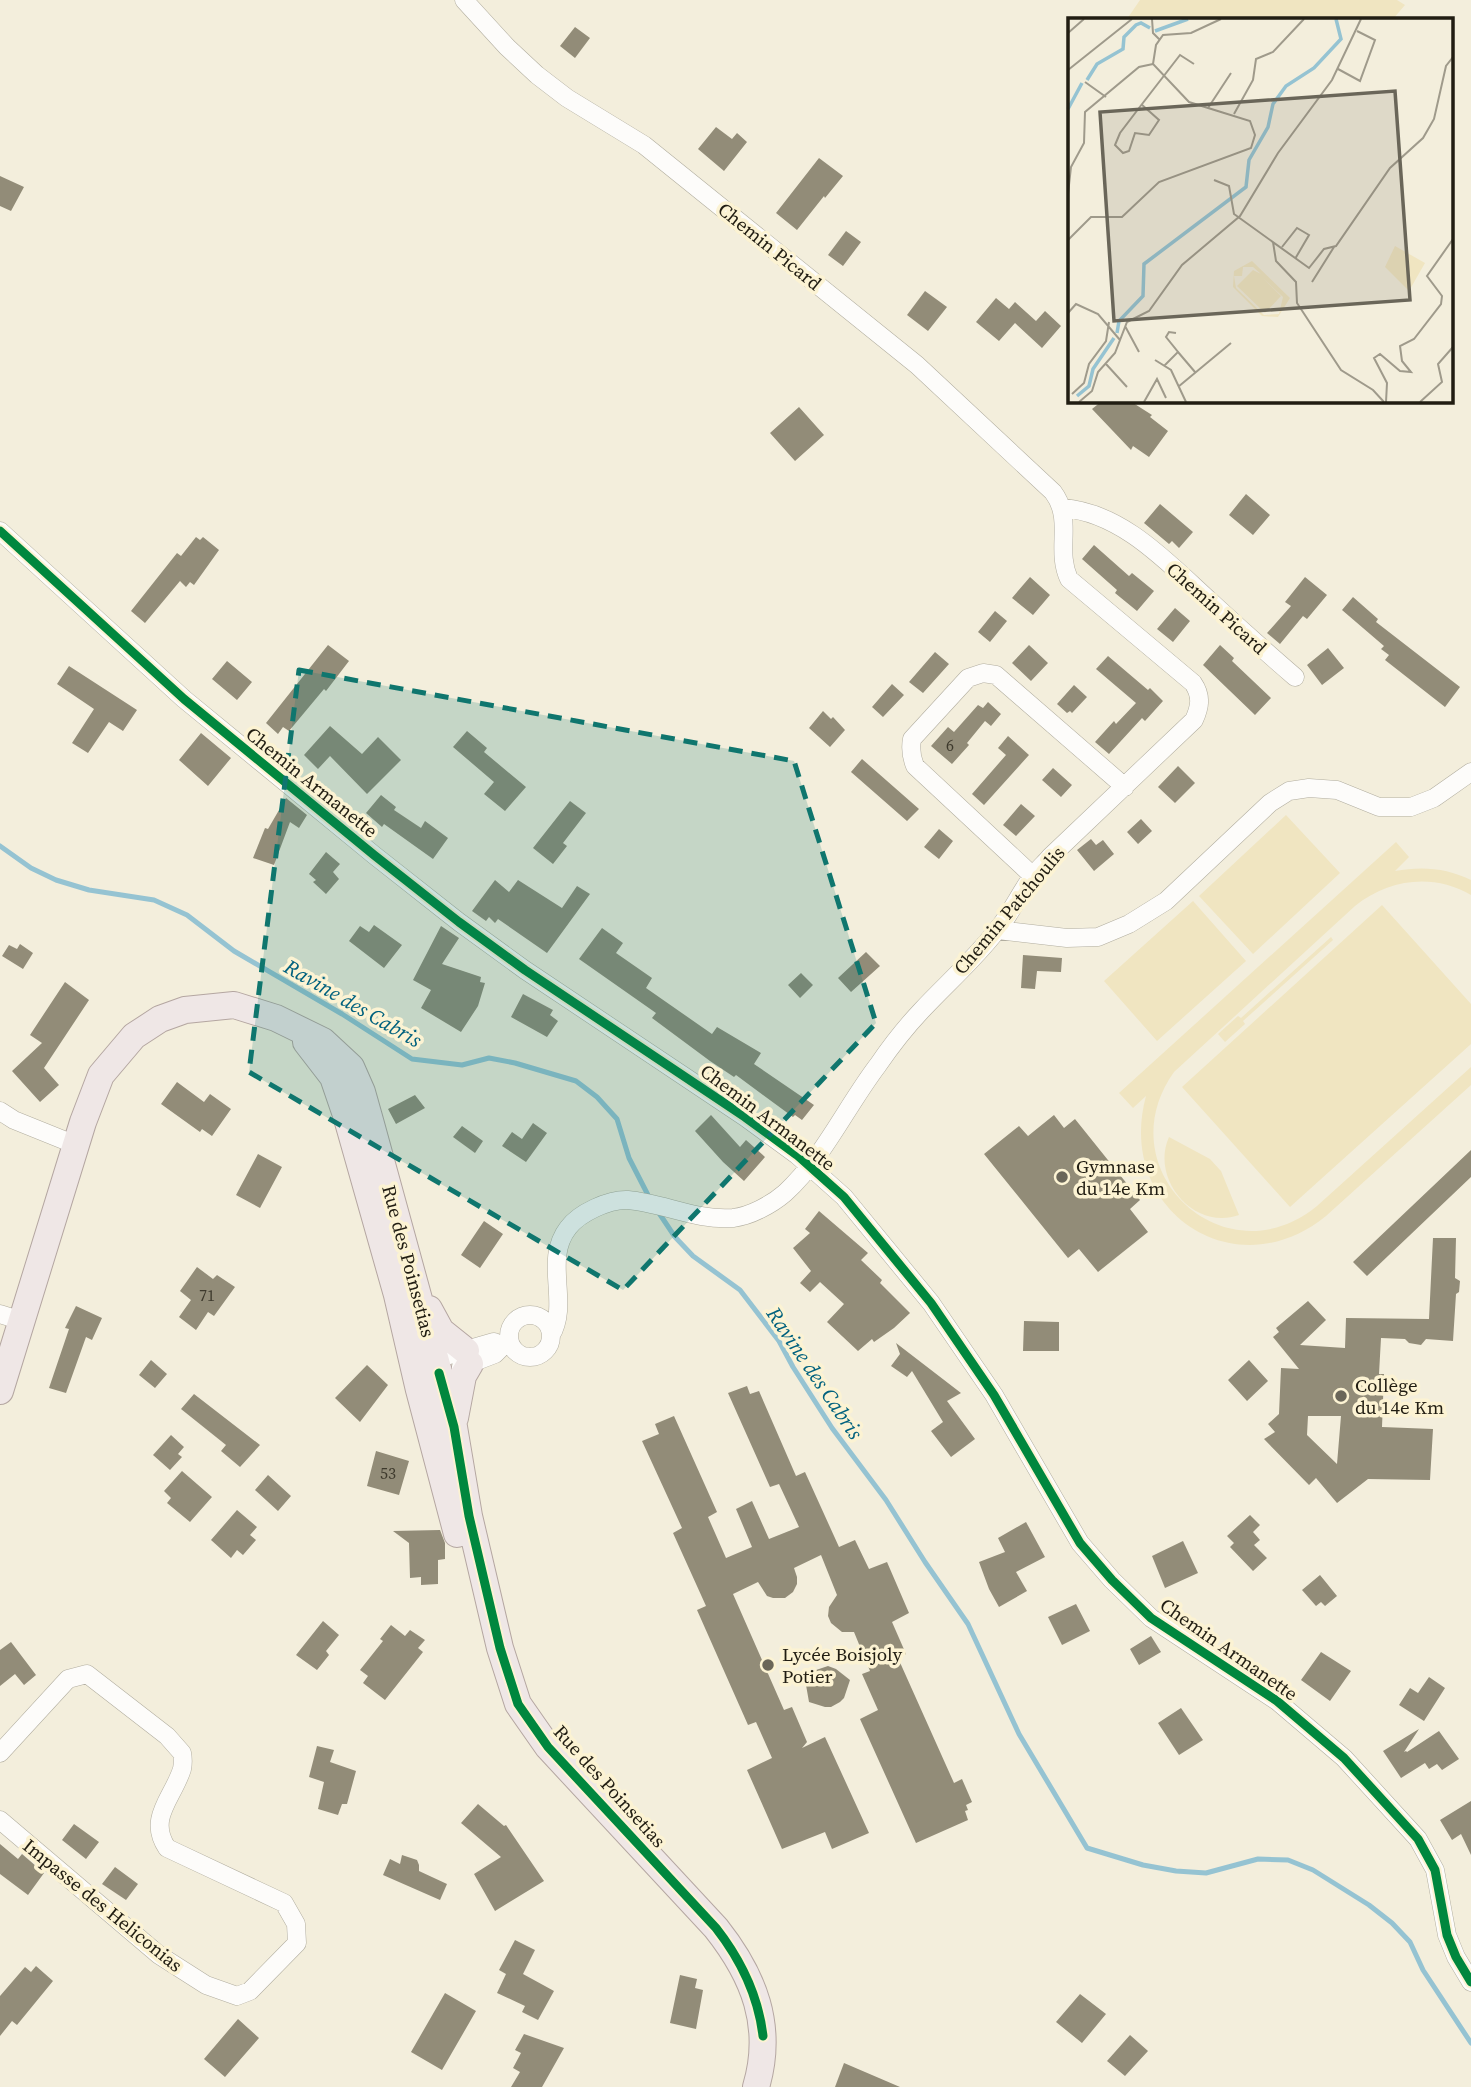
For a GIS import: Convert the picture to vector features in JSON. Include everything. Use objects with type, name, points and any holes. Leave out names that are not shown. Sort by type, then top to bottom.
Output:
[{"type":"main road","name":"Rue des Poinsetias","points":[[0,1391],[11,1317],[101,1075],[134,1035],[160,1019],[186,1010],[234,1005],[276,1018],[323,1041],[351,1067],[362,1092],[405,1285],[430,1372],[500,1697],[538,1762],[748,1978]]},
{"type":"main road","points":[[405,1285],[441,1331],[468,1358],[454,1427]]},
{"type":"main road","name":"Rue des Poinsetias","points":[[430,1372],[454,1427],[469,1516],[500,1648],[518,1704],[548,1747],[730,1945],[748,1978],[761,2012],[762,2061],[756,2087]]},
{"type":"street","name":"Chemin Picard","points":[[464,0],[537,75],[567,98],[644,145],[917,365],[1053,492],[1062,508],[1086,511],[1127,531],[1145,544],[1295,677]]},
{"type":"street","name":"Chemin Patchoulis","points":[[556,1280],[558,1256],[566,1229],[582,1214],[596,1207],[626,1200],[710,1217],[734,1218],[767,1206],[783,1194],[810,1167],[857,1093],[918,1013],[998,930],[1033,876],[1194,720],[1200,701],[1194,683],[1069,579],[1062,556],[1062,508]]},
{"type":"street","name":"Chemin Armanette","points":[[0,531],[184,699],[448,914],[525,970],[745,1116],[844,1196],[931,1303],[994,1395],[1080,1543],[1112,1580],[1151,1618],[1277,1701],[1334,1749],[1418,1839],[1436,1870],[1447,1935],[1471,1982]]},
{"type":"street","points":[[1033,876],[915,766],[912,759],[912,739],[968,678],[982,673],[996,675],[1125,787]]},
{"type":"street","points":[[998,930],[1067,938],[1098,937],[1129,924],[1166,901],[1270,803],[1289,791],[1309,788],[1337,790],[1379,807],[1410,807],[1434,798],[1471,772]]},
{"type":"street","points":[[0,1111],[14,1120],[75,1145]]},
{"type":"street","points":[[533,1315],[548,1298],[556,1280]]},
{"type":"street","points":[[506,1345],[523,1357],[538,1356],[548,1346],[556,1325],[559,1296],[556,1280]]},
{"type":"street","points":[[430,1372],[468,1358],[495,1354],[506,1345],[512,1324],[523,1316],[533,1315],[543,1320],[551,1335]]},
{"type":"street","name":"Impasse des Heliconias","points":[[0,1753],[68,1679],[87,1674],[167,1736],[183,1752],[183,1768],[163,1808],[159,1825],[159,1836],[167,1848],[284,1903],[296,1924],[297,1943],[250,1991],[237,1996],[206,1985],[159,1955],[0,1820]]},
{"type":"highlighted area","points":[[299,670],[794,761],[876,1023],[623,1290],[249,1072]]},
{"type":"shaded area","points":[[1140,0],[1397,0],[1405,5],[1394,18],[1128,18]]},
{"type":"shaded area","points":[[1286,815],[1340,873],[1253,954],[1199,896]]},
{"type":"shaded area","points":[[1396,842],[1409,857],[1395,871],[1425,868],[1453,873],[1471,880],[1471,895],[1442,884],[1412,882],[1382,890],[1355,906],[1174,1072],[1157,1109],[1154,1145],[1164,1177],[1185,1204],[1213,1223],[1246,1231],[1281,1226],[1317,1206],[1471,1067],[1471,1085],[1326,1216],[1291,1237],[1255,1245],[1220,1241],[1190,1226],[1165,1203],[1148,1173],[1141,1137],[1146,1096],[1133,1108],[1119,1093]]},
{"type":"shaded area","points":[[1193,901],[1246,961],[1157,1041],[1104,981]]},
{"type":"shaded area","points":[[1382,905],[1471,1004],[1471,1044],[1290,1207],[1182,1087]]},
{"type":"shaded area","points":[[1331,937],[1333,940],[1243,1021],[1245,1024],[1225,1042],[1218,1034],[1238,1016],[1241,1018]]},
{"type":"shaded area","points":[[1169,1137],[1210,1159],[1221,1171],[1239,1215],[1222,1218],[1206,1215],[1180,1198],[1166,1169],[1165,1153]]},
{"type":"building","points":[[575,27],[590,38],[575,58],[560,46]]},
{"type":"building","points":[[716,127],[732,139],[737,133],[747,142],[724,171],[698,149]]},
{"type":"building","points":[[819,158],[843,176],[797,230],[776,213]]},
{"type":"building","points":[[0,176],[24,187],[11,211],[0,206]]},
{"type":"building","points":[[846,231],[861,242],[843,266],[828,255]]},
{"type":"building","points":[[925,291],[947,307],[928,331],[907,315]]},
{"type":"building","points":[[996,298],[1009,309],[1015,302],[1036,321],[1045,311],[1061,326],[1042,348],[1015,323],[999,341],[976,322]]},
{"type":"building","points":[[1101,402],[1132,402],[1152,415],[1150,417],[1168,431],[1149,457],[1133,446],[1131,450],[1092,409]]},
{"type":"building","points":[[799,407],[824,435],[795,461],[770,433]]},
{"type":"building","points":[[1246,494],[1270,515],[1253,535],[1229,515]]},
{"type":"building","points":[[1160,504],[1193,532],[1179,548],[1172,541],[1169,544],[1144,523]]},
{"type":"building","points":[[196,537],[200,540],[203,537],[219,550],[194,585],[190,582],[186,587],[180,581],[145,623],[131,611],[177,553],[181,556]]},
{"type":"building","points":[[1094,545],[1129,576],[1132,573],[1154,591],[1137,611],[1082,559]]},
{"type":"building","points":[[1030,577],[1050,595],[1033,615],[1012,598]]},
{"type":"building","points":[[1305,577],[1327,595],[1307,619],[1303,616],[1280,644],[1267,633],[1291,606],[1285,602]]},
{"type":"building","points":[[1353,597],[1378,619],[1376,622],[1460,687],[1445,707],[1385,660],[1389,655],[1381,649],[1384,646],[1342,610]]},
{"type":"building","points":[[1175,608],[1190,621],[1173,642],[1157,629]]},
{"type":"building","points":[[995,611],[1007,621],[990,642],[978,632]]},
{"type":"building","points":[[328,645],[349,661],[289,731],[283,727],[278,734],[266,723]]},
{"type":"building","points":[[1029,645],[1048,663],[1031,681],[1012,663]]},
{"type":"building","points":[[1220,645],[1234,658],[1232,661],[1271,698],[1255,715],[1203,665]]},
{"type":"building","points":[[1328,648],[1344,668],[1322,685],[1307,665]]},
{"type":"building","points":[[935,652],[949,664],[923,693],[909,682]]},
{"type":"building","points":[[1108,656],[1163,701],[1145,721],[1142,718],[1109,754],[1095,742],[1114,721],[1116,724],[1136,703],[1096,669]]},
{"type":"building","points":[[227,661],[252,682],[237,700],[212,679]]},
{"type":"building","points":[[69,666],[137,710],[123,731],[109,722],[88,753],[72,743],[94,709],[57,684]]},
{"type":"building","points":[[892,684],[904,695],[883,717],[872,707]]},
{"type":"building","points":[[1074,685],[1087,697],[1072,713],[1067,713],[1057,704]]},
{"type":"building","points":[[988,702],[1001,714],[991,726],[985,721],[952,764],[931,746],[948,727],[954,732],[978,705],[983,708]]},
{"type":"building","points":[[823,711],[845,730],[830,747],[809,728]]},
{"type":"building","points":[[330,726],[362,754],[378,737],[401,760],[367,794],[330,756],[318,769],[304,755]]},
{"type":"building","points":[[467,731],[487,748],[484,752],[526,787],[505,811],[484,794],[494,782],[453,747]]},
{"type":"building","points":[[201,733],[231,758],[208,786],[179,760]]},
{"type":"building","points":[[1008,736],[1029,755],[984,805],[972,794],[1006,755],[998,748]]},
{"type":"building","points":[[862,759],[919,809],[907,821],[851,772]]},
{"type":"building","points":[[1178,766],[1195,783],[1175,803],[1158,787]]},
{"type":"building","points":[[1053,768],[1072,785],[1061,797],[1042,780]]},
{"type":"building","points":[[381,795],[396,807],[394,810],[421,828],[425,821],[448,838],[433,859],[384,824],[382,827],[366,813]]},
{"type":"building","points":[[286,798],[307,815],[299,828],[290,822],[274,865],[253,858],[265,828],[268,829]]},
{"type":"building","points":[[570,801],[586,813],[563,843],[567,846],[553,864],[533,848]]},
{"type":"building","points":[[1021,804],[1035,816],[1016,836],[1003,825]]},
{"type":"building","points":[[1141,819],[1152,831],[1138,844],[1127,832]]},
{"type":"building","points":[[939,829],[953,841],[939,859],[924,847]]},
{"type":"building","points":[[1091,839],[1096,845],[1103,840],[1114,854],[1094,871],[1077,850]]},
{"type":"building","points":[[326,852],[340,864],[333,872],[339,879],[326,894],[313,882],[316,880],[309,874]]},
{"type":"building","points":[[495,880],[509,892],[518,880],[562,908],[577,886],[590,894],[547,953],[498,919],[495,923],[489,917],[486,921],[472,911]]},
{"type":"building","points":[[374,925],[402,945],[384,968],[349,941],[360,926],[369,932]]},
{"type":"building","points":[[441,926],[459,938],[442,964],[481,977],[480,982],[485,983],[478,1006],[461,1032],[421,1008],[431,990],[413,980]]},
{"type":"building","points":[[602,928],[623,943],[616,953],[652,978],[646,988],[712,1034],[717,1027],[761,1053],[754,1064],[814,1105],[802,1120],[795,1115],[793,1117],[736,1075],[734,1077],[710,1061],[652,1018],[656,1013],[579,959]]},
{"type":"building","points":[[20,944],[33,953],[23,969],[2,956],[9,945],[17,949]]},
{"type":"building","points":[[866,952],[880,966],[851,992],[838,978]]},
{"type":"building","points":[[1023,955],[1062,958],[1061,972],[1037,971],[1035,989],[1021,988]]},
{"type":"building","points":[[801,973],[813,985],[800,998],[788,985]]},
{"type":"building","points":[[65,982],[89,1000],[44,1068],[59,1085],[40,1102],[12,1071],[42,1043],[30,1035]]},
{"type":"building","points":[[523,994],[553,1010],[550,1015],[558,1021],[547,1037],[511,1017]]},
{"type":"building","points":[[177,1082],[204,1102],[210,1094],[231,1109],[212,1136],[202,1129],[200,1132],[161,1104]]},
{"type":"building","points":[[415,1095],[425,1108],[396,1124],[388,1109]]},
{"type":"building","points":[[711,1115],[740,1147],[746,1140],[765,1157],[744,1181],[695,1131]]},
{"type":"building","name":"Gymnase du 14e Km","points":[[1054,1115],[1064,1128],[1075,1119],[1140,1200],[1130,1209],[1148,1232],[1098,1272],[1079,1249],[1068,1258],[984,1154],[1019,1126],[1028,1136]]},
{"type":"building","points":[[533,1123],[547,1133],[526,1162],[502,1146],[512,1132],[522,1139]]},
{"type":"building","points":[[462,1126],[483,1141],[475,1153],[453,1137]]},
{"type":"building","points":[[1471,1150],[1471,1177],[1367,1276],[1353,1262]]},
{"type":"building","points":[[258,1154],[282,1167],[260,1208],[236,1195]]},
{"type":"building","points":[[819,1211],[868,1253],[861,1260],[910,1313],[894,1328],[874,1342],[872,1339],[858,1351],[827,1322],[844,1304],[820,1282],[810,1292],[800,1283],[811,1271],[793,1248],[810,1233],[805,1229]]},
{"type":"building","points":[[484,1221],[503,1234],[480,1268],[461,1255]]},
{"type":"building","points":[[1433,1238],[1456,1238],[1455,1278],[1460,1281],[1459,1292],[1456,1294],[1453,1341],[1426,1339],[1421,1345],[1409,1343],[1405,1339],[1381,1338],[1379,1374],[1384,1374],[1382,1427],[1433,1429],[1430,1480],[1368,1479],[1337,1503],[1316,1478],[1309,1485],[1264,1439],[1275,1432],[1268,1424],[1279,1414],[1281,1368],[1299,1369],[1273,1337],[1279,1332],[1276,1328],[1308,1301],[1326,1320],[1300,1345],[1345,1348],[1346,1318],[1429,1319]],"holes":[[[1308,1416],[1341,1416],[1337,1464],[1307,1435]]]},
{"type":"building","points":[[197,1267],[213,1279],[217,1275],[235,1287],[214,1316],[208,1312],[196,1330],[179,1317],[191,1300],[180,1291]]},
{"type":"building","points":[[76,1306],[102,1318],[92,1340],[86,1337],[66,1393],[49,1388],[69,1329],[65,1328]]},
{"type":"building","points":[[1024,1321],[1059,1322],[1059,1351],[1023,1351]]},
{"type":"building","points":[[896,1343],[961,1393],[947,1401],[975,1439],[951,1457],[931,1431],[943,1422],[912,1371],[907,1377],[891,1366],[900,1354]]},
{"type":"building","points":[[151,1360],[167,1374],[155,1388],[139,1375]]},
{"type":"building","points":[[1249,1360],[1268,1381],[1247,1401],[1228,1380]]},
{"type":"building","points":[[367,1365],[388,1385],[360,1422],[335,1398]]},
{"type":"building","points":[[747,1386],[750,1394],[759,1391],[796,1476],[805,1472],[839,1547],[855,1540],[869,1569],[887,1562],[909,1613],[892,1622],[906,1654],[898,1658],[954,1783],[962,1779],[972,1802],[966,1805],[968,1820],[916,1843],[860,1719],[878,1710],[862,1674],[870,1671],[854,1632],[842,1632],[831,1623],[828,1616],[829,1607],[837,1595],[821,1555],[794,1568],[797,1584],[793,1592],[785,1598],[767,1596],[758,1582],[733,1594],[784,1710],[792,1707],[807,1742],[802,1748],[825,1737],[869,1833],[832,1849],[825,1832],[782,1849],[747,1770],[772,1758],[756,1722],[748,1725],[697,1610],[706,1606],[673,1533],[682,1528],[642,1441],[659,1434],[655,1424],[674,1416],[717,1512],[708,1517],[726,1558],[752,1547],[736,1509],[752,1501],[769,1539],[799,1527],[779,1484],[770,1487],[728,1393]]},
{"type":"building","points":[[194,1394],[260,1445],[240,1467],[221,1451],[226,1445],[181,1409]]},
{"type":"building","points":[[171,1435],[184,1447],[178,1454],[182,1457],[170,1470],[153,1455]]},
{"type":"building","points":[[376,1451],[409,1461],[399,1495],[367,1486]]},
{"type":"building","points":[[182,1471],[212,1497],[190,1522],[167,1503],[171,1498],[164,1491]]},
{"type":"building","points":[[268,1475],[291,1496],[278,1511],[255,1490]]},
{"type":"building","points":[[237,1510],[257,1527],[250,1535],[256,1540],[243,1555],[237,1550],[231,1558],[211,1540]]},
{"type":"building","points":[[1250,1515],[1260,1525],[1253,1532],[1260,1540],[1254,1545],[1267,1558],[1253,1571],[1230,1547],[1234,1543],[1227,1536]]},
{"type":"building","points":[[1026,1522],[1045,1557],[1016,1572],[1027,1591],[999,1607],[979,1562],[1005,1552],[998,1538]]},
{"type":"building","points":[[440,1530],[445,1543],[445,1559],[438,1560],[438,1584],[421,1585],[421,1577],[410,1578],[409,1543],[393,1531]]},
{"type":"building","points":[[1183,1541],[1198,1573],[1165,1588],[1152,1556]]},
{"type":"building","points":[[1320,1575],[1337,1596],[1325,1606],[1321,1602],[1316,1606],[1302,1590]]},
{"type":"building","points":[[1076,1604],[1090,1631],[1062,1645],[1048,1617]]},
{"type":"building","points":[[323,1621],[339,1635],[326,1651],[329,1655],[317,1670],[296,1655]]},
{"type":"building","points":[[391,1625],[405,1636],[410,1630],[425,1640],[418,1648],[423,1652],[385,1700],[363,1683],[368,1676],[360,1670],[383,1641],[380,1639]]},
{"type":"building","points":[[1151,1636],[1161,1652],[1139,1665],[1130,1649]]},
{"type":"building","points":[[11,1642],[36,1675],[24,1685],[15,1674],[0,1686],[0,1650]]},
{"type":"building","points":[[1321,1652],[1351,1671],[1330,1701],[1301,1680]]},
{"type":"building","points":[[828,1666],[850,1680],[844,1698],[831,1707],[825,1707],[809,1702],[806,1685],[813,1671]]},
{"type":"building","points":[[1429,1677],[1445,1688],[1424,1721],[1399,1705],[1410,1688],[1418,1693]]},
{"type":"building","points":[[1181,1708],[1203,1740],[1179,1755],[1158,1723]]},
{"type":"building","points":[[1419,1729],[1404,1752],[1439,1731],[1459,1759],[1442,1770],[1437,1764],[1429,1769],[1425,1763],[1401,1778],[1383,1751]]},
{"type":"building","points":[[317,1746],[334,1750],[330,1762],[356,1771],[347,1804],[342,1804],[338,1815],[318,1809],[324,1782],[309,1777]]},
{"type":"building","points":[[1471,1801],[1471,1855],[1461,1834],[1452,1840],[1440,1820]]},
{"type":"building","points":[[478,1804],[506,1825],[544,1881],[495,1911],[474,1874],[501,1857],[461,1823]]},
{"type":"building","points":[[74,1824],[99,1842],[86,1859],[62,1840]]},
{"type":"building","points":[[0,1844],[18,1859],[22,1854],[44,1873],[28,1895],[0,1874]]},
{"type":"building","points":[[402,1855],[417,1860],[419,1871],[447,1884],[440,1900],[383,1875],[390,1859],[400,1864]]},
{"type":"building","points":[[115,1867],[138,1884],[126,1900],[102,1884]]},
{"type":"building","points":[[515,1940],[535,1950],[523,1974],[554,1991],[538,2020],[522,2012],[525,2006],[497,1993],[506,1974],[499,1970]]},
{"type":"building","points":[[36,1966],[53,1981],[17,2025],[12,2021],[0,2036],[0,1996],[25,1967],[31,1972]]},
{"type":"building","points":[[680,1975],[697,1979],[695,1988],[703,1990],[696,2029],[670,2023]]},
{"type":"building","points":[[445,1993],[476,2011],[442,2070],[411,2052]]},
{"type":"building","points":[[1080,1994],[1106,2014],[1082,2043],[1056,2022]]},
{"type":"building","points":[[238,2019],[259,2038],[225,2077],[204,2059]]},
{"type":"building","points":[[524,2034],[564,2048],[542,2087],[511,2087],[520,2072],[513,2068],[521,2053],[515,2050]]},
{"type":"building","points":[[1130,2035],[1148,2051],[1125,2076],[1107,2061]]},
{"type":"building","points":[[844,2063],[900,2087],[835,2087]]},
{"type":"waterway","name":"Ravine des Cabris","points":[[0,846],[31,868],[56,880],[89,890],[154,900],[187,915],[234,951],[342,1014],[412,1059],[462,1065],[489,1058],[576,1081],[597,1097],[617,1119],[629,1158],[650,1199]]},
{"type":"waterway","name":"Ravine des Cabris","points":[[657,1210],[675,1237],[693,1256],[740,1290],[779,1341],[832,1428],[886,1500],[968,1624],[1019,1734],[1087,1848],[1143,1865],[1176,1871],[1206,1873],[1258,1859],[1288,1860],[1313,1870],[1369,1905],[1410,1942],[1423,1970],[1471,2043]]},
{"type":"cycle path","points":[[0,531],[184,699],[374,855],[525,970],[745,1117],[797,1155],[844,1197],[931,1303],[994,1395],[1080,1543],[1112,1580],[1151,1618],[1277,1701],[1344,1758],[1418,1839],[1435,1870],[1447,1935],[1471,1982]]},
{"type":"cycle path","points":[[439,1373],[454,1427],[469,1516],[500,1648],[518,1704],[548,1747],[725,1940],[741,1965],[753,1992],[763,2036]]},
{"type":"place","name":"Gymnase du 14e Km","points":[[1062,1177]]},
{"type":"place","name":"Collège du 14e Km","points":[[1341,1396]]},
{"type":"place","name":"Lycée Boisjoly Potier","points":[[768,1665]]}]
